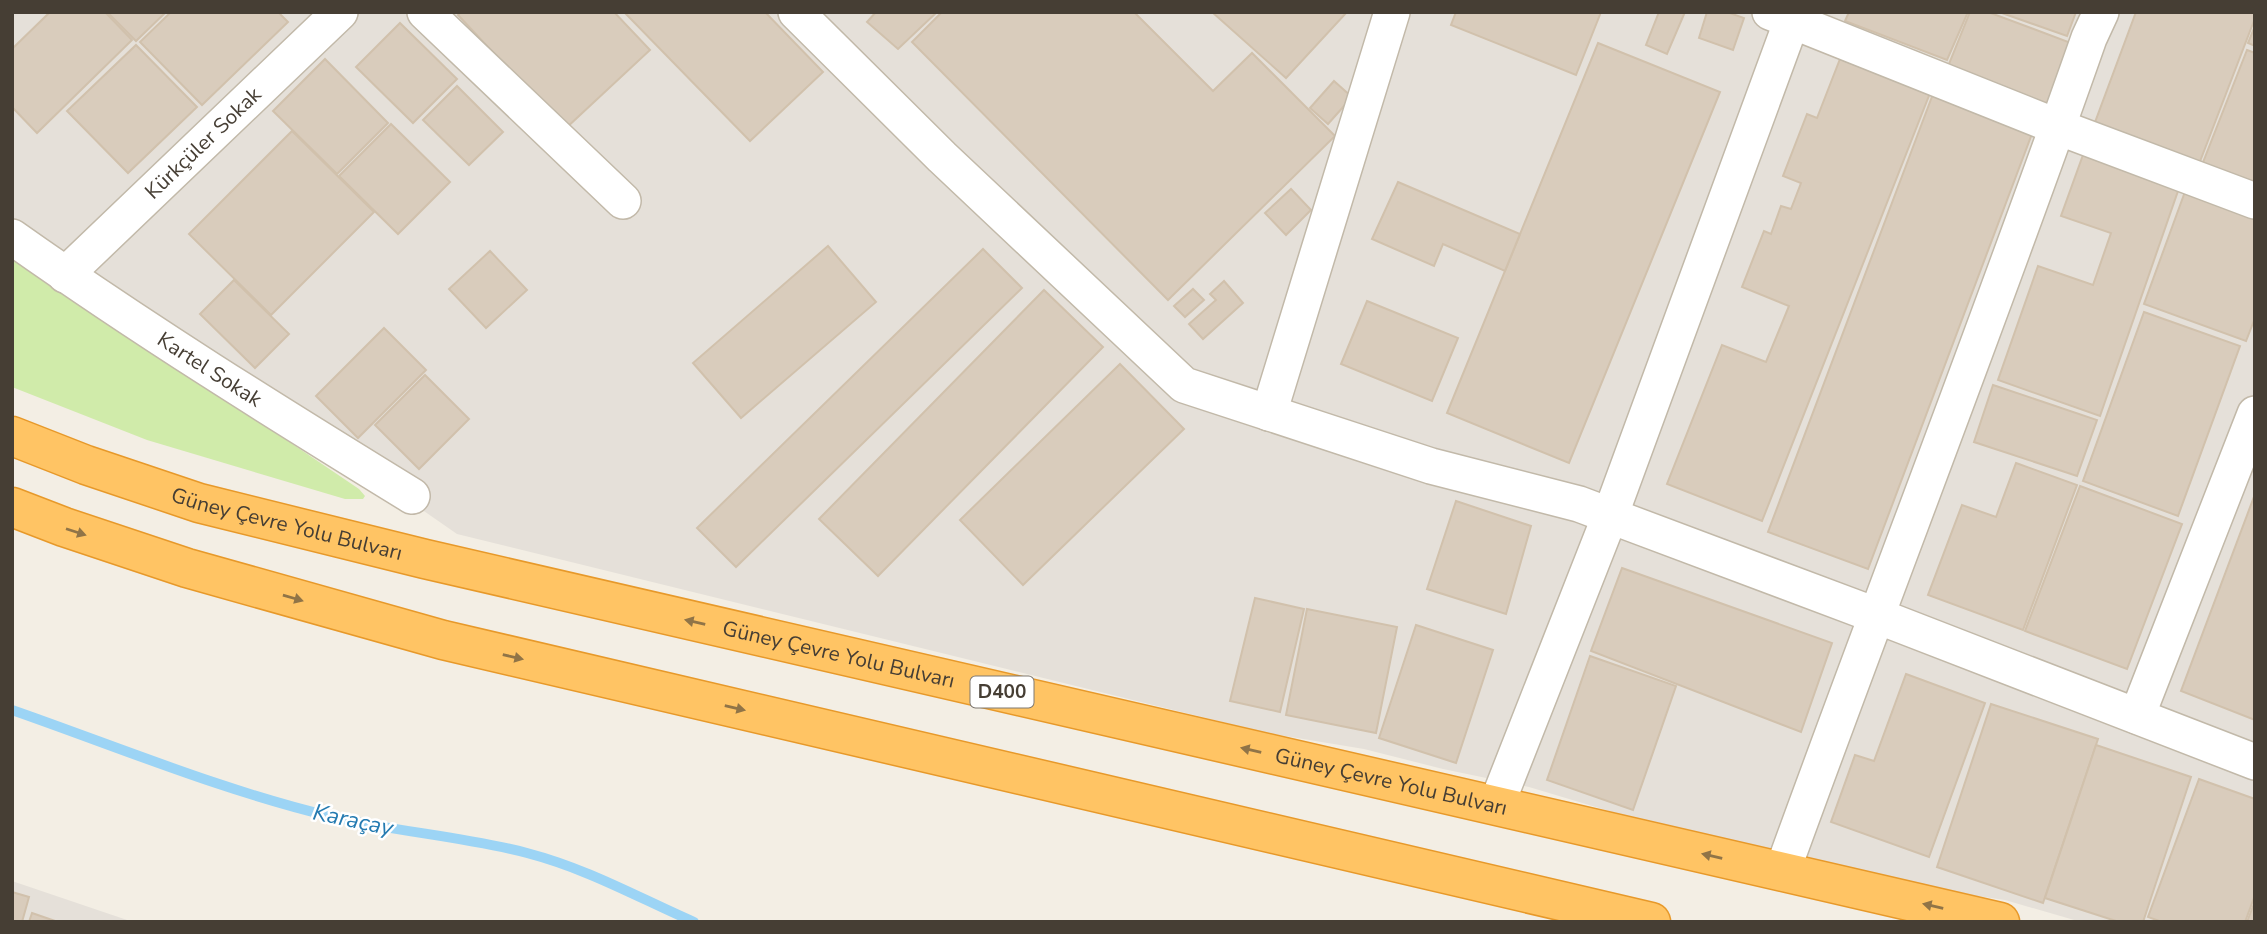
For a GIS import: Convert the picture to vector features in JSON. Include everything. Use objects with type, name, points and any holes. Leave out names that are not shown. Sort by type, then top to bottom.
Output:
[{"type":"highway","name":"Güney Çevre Yolu Bulvarı","points":[[12,436],[86,465],[199,503],[385,549],[2000,922]]},
{"type":"highway","points":[[12,507],[187,568],[443,640],[1651,922]]},
{"type":"street","name":"Kürkçüler Sokak","points":[[65,275],[340,12]]},
{"type":"street","points":[[425,12],[623,201]]},
{"type":"street","points":[[796,12],[942,157],[1184,385],[1431,466],[1579,504],[2255,762]]},
{"type":"street","points":[[1269,413],[1392,12]]},
{"type":"street","points":[[1782,872],[1875,615],[1985,329],[2101,12]]},
{"type":"street","points":[[1496,806],[1610,516],[1786,15],[2058,127],[2255,201]]},
{"type":"street","name":"Kartel Sokak","points":[[12,237],[65,275],[247,394],[412,496]]},
{"type":"street","points":[[2137,716],[2255,414]]},
{"type":"shaded area","points":[[12,12],[2255,12],[2255,922],[2081,922],[2005,900],[1915,887],[1679,832],[1529,787],[1364,749],[1267,733],[457,534],[12,225]]},
{"type":"shaded area","points":[[12,881],[133,922],[12,922]]},
{"type":"green space","points":[[12,254],[359,489],[365,496],[363,499],[345,499],[147,440],[12,387]]},
{"type":"building","points":[[50,12],[105,12],[132,40],[37,133],[12,107],[12,49]]},
{"type":"building","points":[[107,12],[166,12],[136,41]]},
{"type":"building","points":[[171,12],[278,12],[288,22],[202,105],[140,42]]},
{"type":"building","points":[[461,12],[614,12],[650,50],[565,129],[458,15]]},
{"type":"building","points":[[624,12],[765,12],[823,72],[750,141]]},
{"type":"building","points":[[876,12],[937,12],[898,49],[867,22]]},
{"type":"building","points":[[942,12],[1134,12],[1213,91],[1252,53],[1335,136],[1168,300],[912,42]]},
{"type":"building","points":[[1212,12],[1347,12],[1286,78]]},
{"type":"building","points":[[1456,12],[1601,12],[1576,75],[1451,25]]},
{"type":"building","points":[[1659,12],[1685,12],[1667,54],[1646,45]]},
{"type":"building","points":[[1707,12],[1727,12],[1744,18],[1733,50],[1699,38]]},
{"type":"building","points":[[1849,12],[1968,12],[1947,60],[1845,21]]},
{"type":"building","points":[[1970,12],[1988,12],[2071,43],[2047,108],[1947,69]]},
{"type":"building","points":[[1999,12],[2076,12],[2067,36]]},
{"type":"building","points":[[2136,12],[2255,12],[2199,164],[2094,125]]},
{"type":"building","points":[[400,23],[457,79],[413,123],[356,67]]},
{"type":"building","points":[[2255,26],[2255,46],[2248,43]]},
{"type":"building","points":[[1598,43],[1720,92],[1569,463],[1447,413]]},
{"type":"building","points":[[136,45],[197,107],[128,173],[67,111]]},
{"type":"building","points":[[2247,50],[2255,53],[2255,185],[2202,165]]},
{"type":"building","points":[[325,59],[388,123],[337,174],[273,111]]},
{"type":"building","points":[[1840,59],[1930,93],[1762,521],[1667,484],[1722,345],[1766,362],[1789,306],[1742,287],[1764,231],[1771,234],[1781,206],[1791,209],[1801,183],[1783,176],[1807,114],[1817,118]]},
{"type":"building","points":[[1334,81],[1352,97],[1328,124],[1310,108]]},
{"type":"building","points":[[457,86],[503,132],[469,165],[423,120]]},
{"type":"building","points":[[1933,94],[2033,131],[1868,569],[1768,532]]},
{"type":"building","points":[[391,124],[450,182],[398,234],[339,176]]},
{"type":"building","points":[[292,131],[374,212],[271,315],[189,234]]},
{"type":"building","points":[[2083,155],[2179,188],[2100,416],[1998,380],[2038,266],[2093,285],[2111,233],[2061,216]]},
{"type":"building","points":[[1398,182],[1520,234],[1505,271],[1443,244],[1434,266],[1372,239]]},
{"type":"building","points":[[1291,189],[1311,210],[1286,235],[1265,213]]},
{"type":"building","points":[[2186,189],[2255,214],[2255,318],[2246,341],[2144,304]]},
{"type":"building","points":[[828,246],[876,302],[741,418],[693,363]]},
{"type":"building","points":[[983,249],[1022,288],[736,567],[697,528]]},
{"type":"building","points":[[490,251],[527,290],[486,328],[449,289]]},
{"type":"building","points":[[234,280],[289,334],[255,368],[200,314]]},
{"type":"building","points":[[1224,281],[1243,303],[1203,339],[1189,324],[1216,300],[1210,294]]},
{"type":"building","points":[[1193,289],[1204,300],[1185,317],[1174,306]]},
{"type":"building","points":[[1044,290],[1103,347],[878,576],[819,519]]},
{"type":"building","points":[[1367,301],[1458,338],[1432,401],[1341,364]]},
{"type":"building","points":[[2144,312],[2240,346],[2178,516],[2083,481]]},
{"type":"building","points":[[384,328],[426,370],[358,438],[316,396]]},
{"type":"building","points":[[1120,364],[1184,429],[1023,585],[960,520]]},
{"type":"building","points":[[425,375],[469,419],[419,469],[375,425]]},
{"type":"building","points":[[1993,385],[2097,420],[2077,476],[1974,442]]},
{"type":"building","points":[[2016,463],[2077,485],[2023,630],[1928,595],[1962,505],[1996,517]]},
{"type":"building","points":[[2080,486],[2182,524],[2127,669],[2025,631]]},
{"type":"building","points":[[2255,494],[2255,720],[2181,691]]},
{"type":"building","points":[[1456,501],[1531,526],[1506,614],[1427,589]]},
{"type":"building","points":[[1622,568],[1832,643],[1801,732],[1591,651]]},
{"type":"building","points":[[1255,598],[1304,609],[1280,712],[1230,701]]},
{"type":"building","points":[[1307,609],[1397,627],[1376,733],[1286,715]]},
{"type":"building","points":[[1416,625],[1493,650],[1456,763],[1379,738]]},
{"type":"building","points":[[1590,656],[1676,686],[1633,810],[1547,780]]},
{"type":"building","points":[[1906,674],[1985,703],[1929,857],[1831,822],[1855,755],[1874,761]]},
{"type":"building","points":[[1991,704],[2098,739],[2043,903],[1937,867]]},
{"type":"building","points":[[2096,745],[2191,777],[2143,922],[2119,922],[2045,898]]},
{"type":"building","points":[[2199,779],[2255,799],[2255,895],[2245,922],[2162,922],[2148,917]]},
{"type":"building","points":[[12,892],[29,897],[22,922],[12,922]]},
{"type":"building","points":[[2255,901],[2255,922],[2247,922]]},
{"type":"building","points":[[32,913],[58,922],[29,922]]},
{"type":"waterway","name":"Karaçay","points":[[12,710],[249,794],[329,816],[527,853],[592,875],[694,922]]}]
